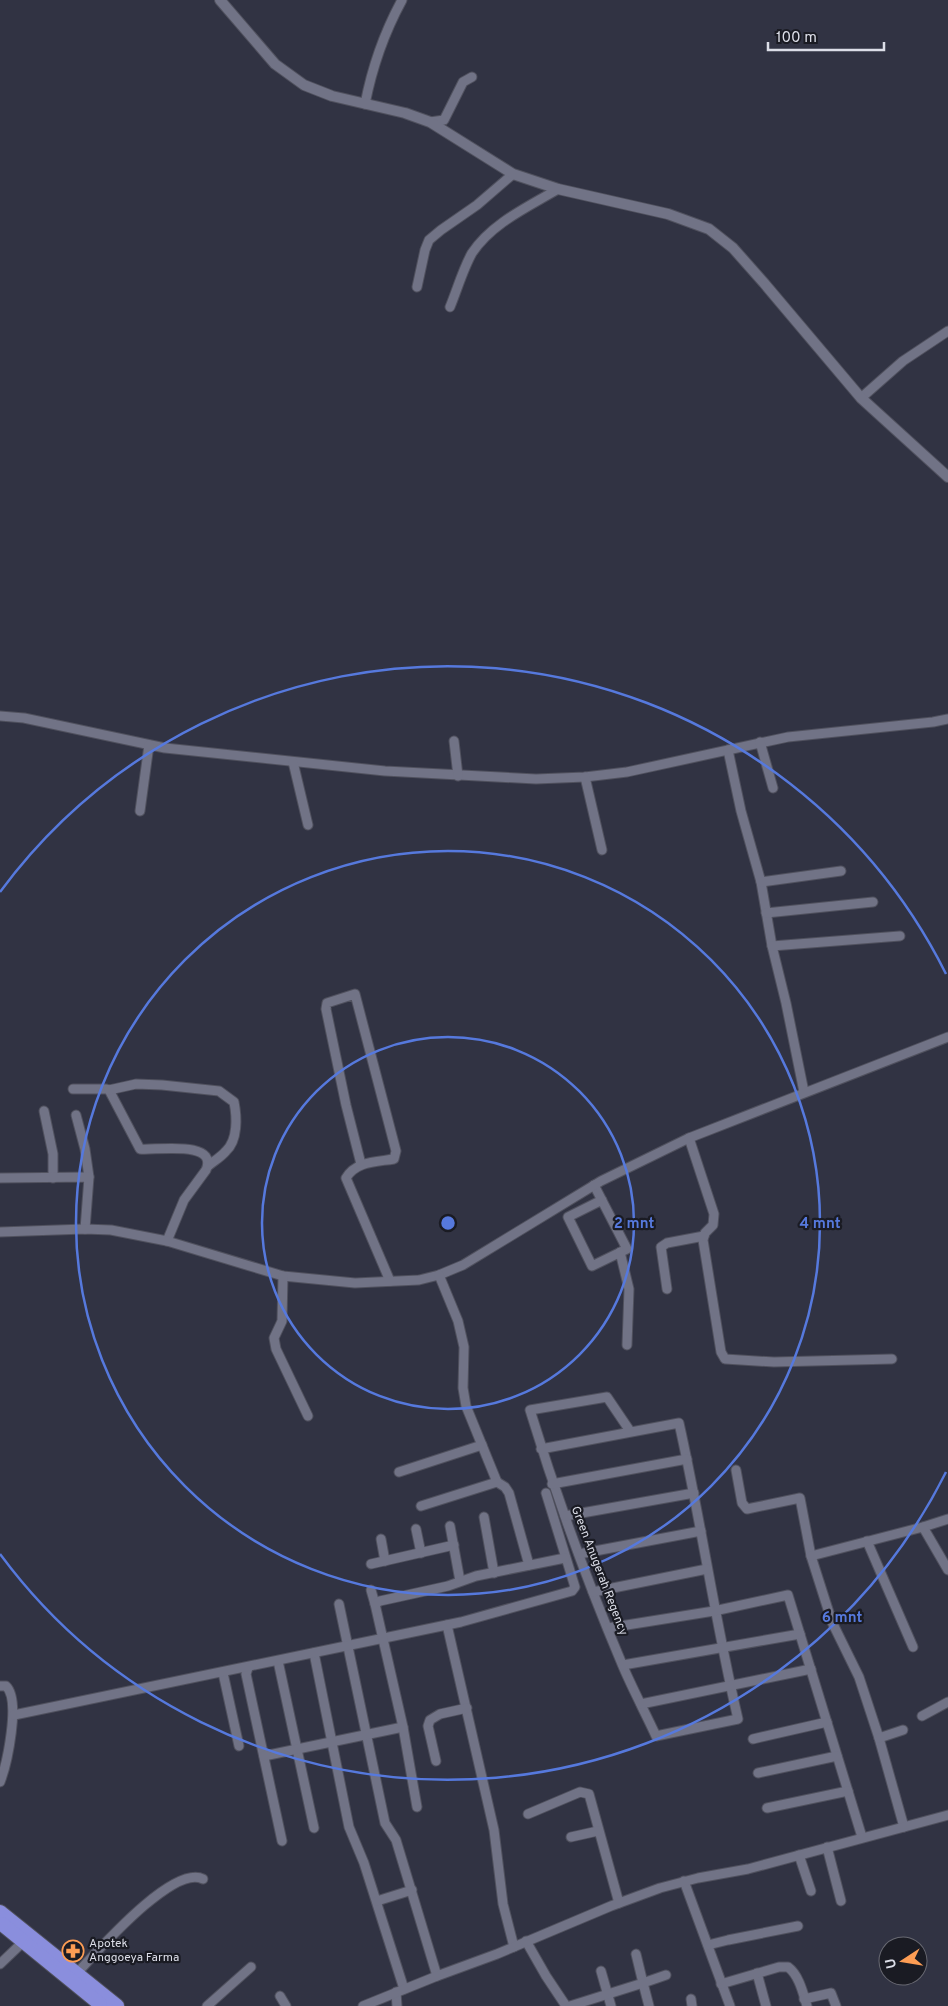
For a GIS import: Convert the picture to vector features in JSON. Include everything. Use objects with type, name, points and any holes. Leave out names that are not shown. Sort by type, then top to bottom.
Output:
[{"type":"highway","points":[[0,1912],[118,2006]]},
{"type":"highway","points":[[0,1922],[102,2006]]},
{"type":"street","points":[[220,0],[275,64],[288,74],[318,91],[364,104],[405,112],[430,122],[513,174],[558,189],[668,214],[693,222],[714,232],[733,248],[764,282],[861,398],[948,477]]},
{"type":"street","points":[[364,104],[374,65],[388,24],[402,0]]},
{"type":"street","points":[[430,122],[444,120],[463,82],[472,77]]},
{"type":"street","points":[[417,287],[429,240],[440,230],[477,205],[513,174]]},
{"type":"street","points":[[450,307],[471,255],[482,241],[495,228],[558,189]]},
{"type":"street","points":[[861,398],[903,361],[948,331]]},
{"type":"street","points":[[0,716],[24,718],[165,748],[293,762],[458,776],[536,779],[585,777],[627,772],[788,737],[933,722],[948,718]]},
{"type":"street","points":[[454,741],[458,776]]},
{"type":"street","points":[[760,742],[773,788]]},
{"type":"street","points":[[140,811],[149,744]]},
{"type":"street","points":[[728,750],[741,811],[761,882],[772,946],[804,1092]]},
{"type":"street","points":[[293,762],[308,825]]},
{"type":"street","points":[[585,777],[602,850]]},
{"type":"street","points":[[761,882],[841,871]]},
{"type":"street","points":[[766,913],[873,902]]},
{"type":"street","points":[[772,946],[900,936]]},
{"type":"street","points":[[361,1164],[346,1105],[326,1010],[327,1003],[354,994],[396,1151],[394,1159],[361,1164],[350,1170],[346,1178],[390,1281]]},
{"type":"street","points":[[0,1232],[111,1230],[167,1241],[283,1276],[355,1283],[419,1280],[439,1275],[463,1265],[594,1185],[688,1138],[948,1037]]},
{"type":"street","points":[[73,1089],[109,1090],[136,1084],[162,1085],[219,1091],[234,1102],[236,1129],[228,1150],[208,1166],[200,1180],[184,1200],[167,1241]]},
{"type":"street","points":[[109,1090],[140,1149],[181,1148],[199,1151],[206,1158],[208,1166]]},
{"type":"street","points":[[44,1112],[53,1154],[53,1178]]},
{"type":"street","points":[[76,1115],[85,1148],[89,1177],[86,1229]]},
{"type":"street","points":[[688,1138],[714,1214],[713,1225],[703,1240],[721,1352],[724,1359],[774,1362],[892,1359]]},
{"type":"street","points":[[0,1178],[89,1177]]},
{"type":"street","points":[[594,1185],[602,1200],[627,1249],[592,1266],[568,1217],[602,1200]]},
{"type":"street","points":[[667,1289],[662,1247],[667,1243],[704,1236]]},
{"type":"street","points":[[620,1252],[629,1289],[627,1345]]},
{"type":"street","points":[[439,1275],[458,1321],[464,1347],[463,1388],[466,1406],[497,1482],[505,1487],[509,1493],[529,1565]]},
{"type":"street","points":[[283,1276],[282,1321],[274,1338],[276,1349],[308,1416]]},
{"type":"street","name":"Green Anugerah Regency","points":[[630,1431],[608,1397],[530,1410],[552,1484],[593,1592],[622,1665],[656,1736],[738,1719],[730,1686]]},
{"type":"street","points":[[541,1449],[678,1423],[694,1493],[714,1610],[730,1686]]},
{"type":"street","points":[[399,1472],[482,1445]]},
{"type":"street","points":[[552,1484],[687,1459]]},
{"type":"street","points":[[736,1470],[742,1503],[747,1509],[800,1498],[811,1556],[832,1622],[859,1676],[879,1738],[904,1828]]},
{"type":"street","points":[[421,1506],[497,1482]]},
{"type":"street","points":[[14,1715],[248,1668],[446,1625],[572,1591],[576,1587],[565,1558],[546,1493]]},
{"type":"street","points":[[565,1516],[694,1493]]},
{"type":"street","points":[[484,1517],[494,1572]]},
{"type":"street","points":[[811,1556],[948,1519]]},
{"type":"street","points":[[450,1526],[460,1581]]},
{"type":"street","points":[[923,1527],[948,1570]]},
{"type":"street","points":[[416,1529],[421,1553]]},
{"type":"street","points":[[579,1554],[701,1531]]},
{"type":"street","points":[[381,1539],[385,1561]]},
{"type":"street","points":[[867,1542],[913,1647]]},
{"type":"street","points":[[371,1564],[454,1545]]},
{"type":"street","points":[[375,1604],[380,1601],[448,1586],[494,1572],[565,1558]]},
{"type":"street","points":[[593,1592],[707,1569]]},
{"type":"street","points":[[371,1590],[403,1727],[418,1806]]},
{"type":"street","points":[[608,1628],[788,1595],[862,1838]]},
{"type":"street","points":[[339,1604],[385,1823],[396,1840],[437,1976]]},
{"type":"street","points":[[446,1625],[467,1708],[494,1830],[504,1904],[514,1947]]},
{"type":"street","points":[[622,1665],[800,1634]]},
{"type":"street","points":[[314,1653],[349,1827],[360,1850],[377,1901],[400,1990],[397,2006]]},
{"type":"street","points":[[278,1661],[314,1828]]},
{"type":"street","points":[[248,1668],[246,1674],[282,1840]]},
{"type":"street","points":[[641,1704],[811,1669]]},
{"type":"street","points":[[223,1673],[239,1746]]},
{"type":"street","points":[[0,1686],[6,1686],[10,1690],[14,1715],[0,1782]]},
{"type":"street","points":[[922,1716],[948,1702]]},
{"type":"street","points":[[436,1761],[428,1726],[430,1720],[440,1714],[467,1708]]},
{"type":"street","points":[[752,1739],[827,1722]]},
{"type":"street","points":[[264,1756],[403,1727]]},
{"type":"street","points":[[879,1738],[903,1730]]},
{"type":"street","points":[[758,1773],[837,1756]]},
{"type":"street","points":[[767,1808],[848,1791]]},
{"type":"street","points":[[528,1814],[580,1792],[591,1796],[598,1831],[620,1903]]},
{"type":"street","points":[[363,2006],[620,1903],[684,1881],[748,1868],[948,1815]]},
{"type":"street","points":[[571,1837],[598,1831]]},
{"type":"street","points":[[827,1847],[841,1902]]},
{"type":"street","points":[[799,1855],[811,1891]]},
{"type":"street","points":[[77,1973],[141,1908],[179,1881],[191,1877],[203,1879]]},
{"type":"street","points":[[684,1881],[730,2006]]},
{"type":"street","points":[[377,1901],[412,1890]]},
{"type":"street","points":[[708,1946],[728,1940],[798,1926]]},
{"type":"street","points":[[0,1964],[23,1942]]},
{"type":"street","points":[[526,1942],[546,1976],[568,2006],[666,1975]]},
{"type":"street","points":[[636,1954],[649,2006]]},
{"type":"street","points":[[207,2006],[251,1967]]},
{"type":"street","points":[[721,1984],[779,1967],[788,1967],[793,1970],[805,2002],[831,1994],[836,2006]]},
{"type":"street","points":[[601,1972],[611,2006]]},
{"type":"street","points":[[757,1974],[766,2006]]},
{"type":"street","points":[[280,1996],[286,2006]]},
{"type":"place","name":"Apotek Anggoeya Farma","points":[[73,1951]]}]
